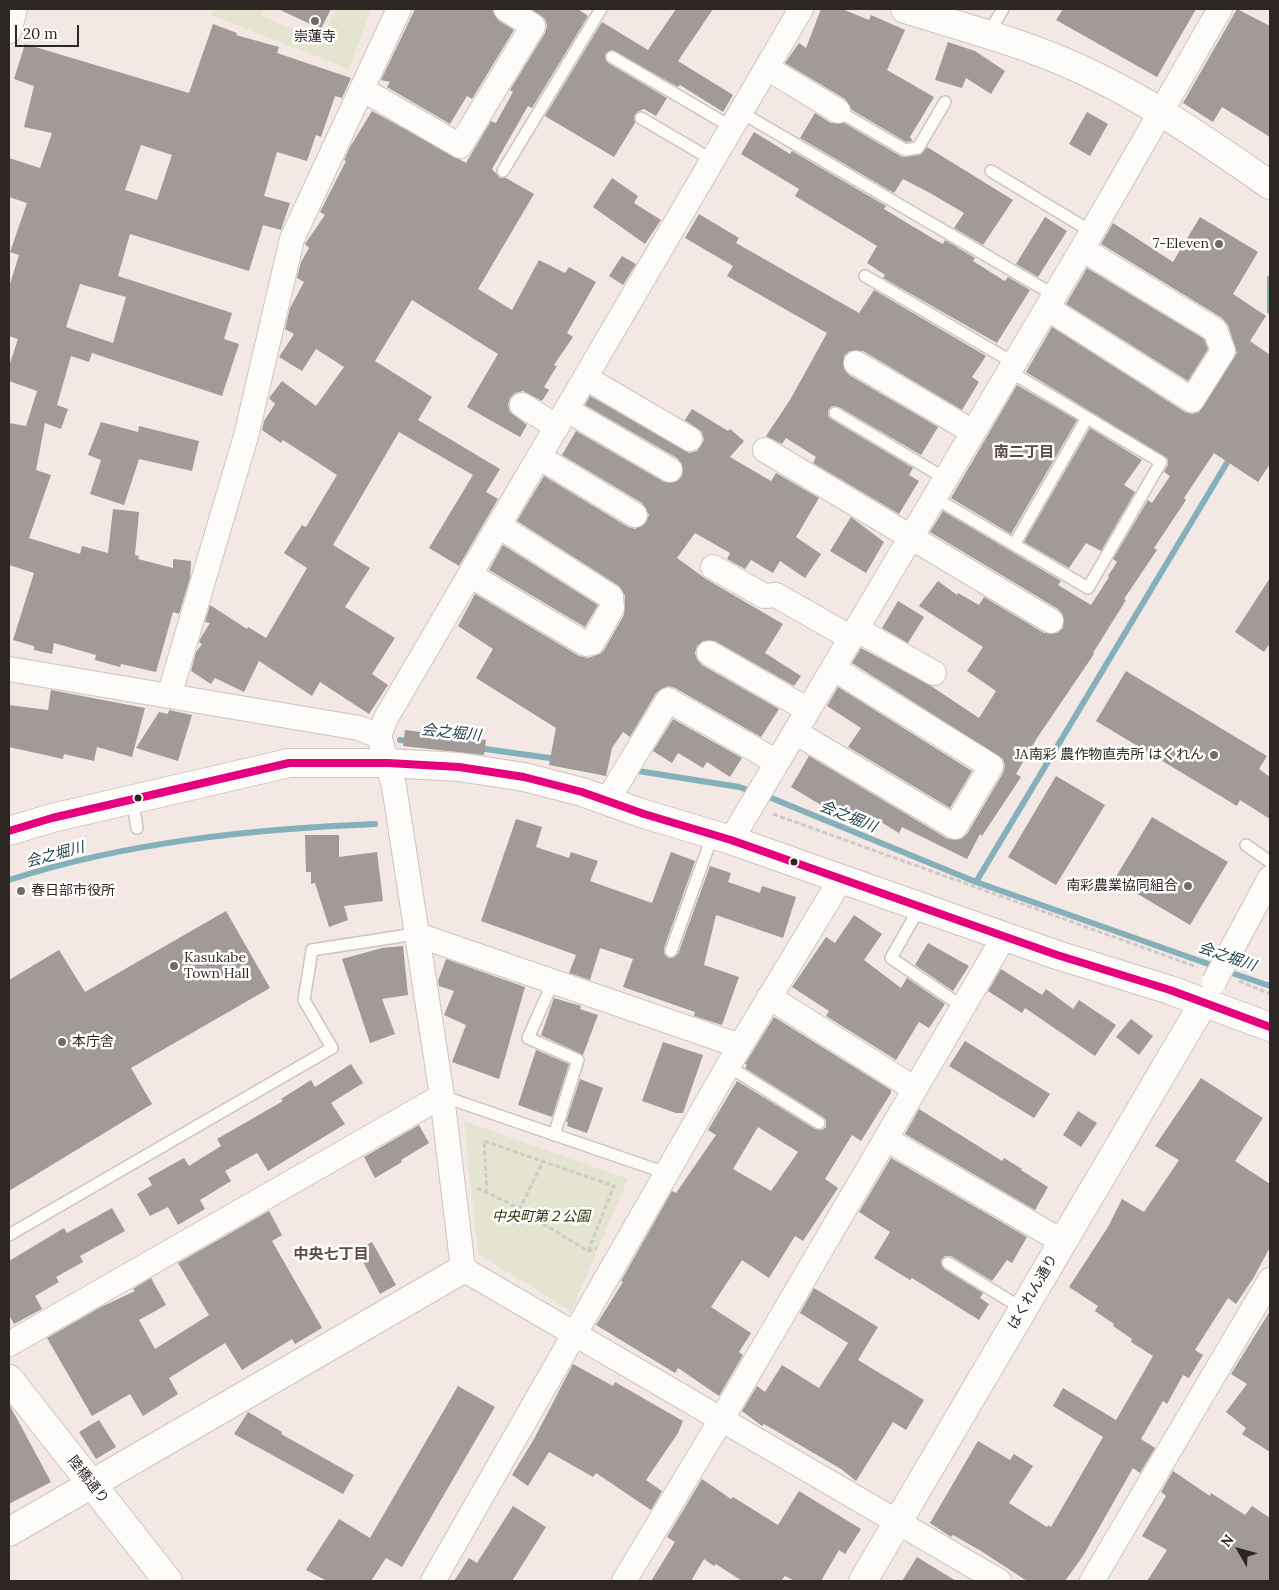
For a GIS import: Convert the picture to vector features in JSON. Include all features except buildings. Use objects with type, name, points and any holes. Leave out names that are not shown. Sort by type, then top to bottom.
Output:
[{"type":"street","points":[[9,31],[15,9]]},
{"type":"street","points":[[169,696],[246,436],[292,239],[399,9]]},
{"type":"street","points":[[362,89],[460,146],[533,26],[506,9]]},
{"type":"street","points":[[463,1269],[442,1096],[394,786],[379,736],[386,718],[714,161],[801,9]]},
{"type":"street","points":[[905,9],[988,34],[1079,69],[1161,112],[1227,160],[1270,185]]},
{"type":"street","points":[[722,837],[761,800],[777,762],[1087,240],[1139,158],[1161,112],[1220,9]]},
{"type":"street","points":[[767,68],[838,111]]},
{"type":"street","points":[[1051,301],[1192,400],[1223,351],[1215,330],[1087,240]]},
{"type":"street","points":[[856,363],[973,432]]},
{"type":"street","points":[[586,378],[690,439]]},
{"type":"street","points":[[522,405],[562,418],[670,470]]},
{"type":"street","points":[[765,450],[912,536],[1051,621]]},
{"type":"street","points":[[539,457],[635,515]]},
{"type":"street","points":[[470,575],[586,644],[592,642],[612,608],[611,597],[499,526]]},
{"type":"street","points":[[713,567],[764,596],[776,595],[934,673]]},
{"type":"street","points":[[709,653],[808,710]]},
{"type":"street","points":[[795,732],[955,827],[991,766],[833,668]]},
{"type":"street","points":[[9,670],[359,728],[379,736]]},
{"type":"street","points":[[607,801],[668,700],[777,762]]},
{"type":"street","points":[[9,831],[52,818],[289,763],[388,763],[459,767],[524,777],[582,792],[722,837],[1004,937],[1206,984],[1270,1027]]},
{"type":"street","points":[[1206,984],[1228,956],[1270,876]]},
{"type":"street","points":[[433,1581],[728,1066],[841,879]]},
{"type":"street","points":[[416,934],[740,1046]]},
{"type":"street","points":[[624,1581],[721,1420],[1004,937]]},
{"type":"street","name":"はくれん通り","points":[[863,1581],[1063,1242],[1206,984]]},
{"type":"street","points":[[769,997],[915,1090]]},
{"type":"street","points":[[9,1344],[442,1096]]},
{"type":"street","points":[[886,1139],[1063,1242]]},
{"type":"street","points":[[463,1269],[998,1581]]},
{"type":"street","points":[[9,1532],[91,1484],[137,1450],[463,1269]]},
{"type":"street","points":[[1092,1581],[1270,1280]]},
{"type":"street","name":"陸橋通り","points":[[9,1378],[168,1581]]},
{"type":"lane","points":[[504,171],[601,9]]},
{"type":"lane","points":[[988,34],[1003,9]]},
{"type":"lane","points":[[612,57],[737,120],[1051,301]]},
{"type":"lane","points":[[838,111],[905,150],[918,148],[945,102]]},
{"type":"lane","points":[[642,118],[714,161]]},
{"type":"lane","points":[[991,171],[1087,240]]},
{"type":"lane","points":[[835,413],[1015,543],[1088,588],[1161,462],[1087,418],[1012,367],[865,276]]},
{"type":"lane","points":[[1015,543],[1087,418]]},
{"type":"lane","points":[[132,799],[137,828]]},
{"type":"lane","points":[[671,951],[722,837]]},
{"type":"lane","points":[[1246,846],[1270,876]]},
{"type":"lane","points":[[920,907],[891,958],[963,1007]]},
{"type":"lane","points":[[9,1235],[332,1048],[304,1000],[312,950],[416,934]]},
{"type":"lane","points":[[553,982],[528,1038],[578,1060],[554,1135]]},
{"type":"lane","points":[[728,1066],[819,1123]]},
{"type":"lane","points":[[442,1096],[666,1173]]},
{"type":"lane","points":[[948,1262],[1023,1309]]},
{"type":"path","points":[[761,800],[775,814],[1206,984]]},
{"type":"path","points":[[1239,981],[1270,994]]},
{"type":"path","points":[[487,1193],[484,1141],[614,1186],[588,1251]]},
{"type":"path","points":[[519,1210],[544,1162]]},
{"type":"path","points":[[477,1188],[519,1210],[588,1251],[601,1247]]},
{"type":"green space","points":[[214,9],[264,9],[261,16],[321,40],[336,9],[371,9],[349,69],[211,15]]},
{"type":"green space","name":"中央町第２公園","points":[[464,1121],[628,1179],[571,1311],[478,1254]]},
{"type":"waterway","points":[[1270,278],[1270,311]]},
{"type":"waterway","points":[[976,882],[1231,456]]},
{"type":"waterway","name":"会之堀川","points":[[400,740],[411,741]]},
{"type":"waterway","name":"会之堀川","points":[[478,748],[557,759]]},
{"type":"waterway","name":"会之堀川","points":[[632,770],[739,787],[754,792]]},
{"type":"waterway","name":"会之堀川","points":[[764,795],[976,882],[1217,967]]},
{"type":"waterway","name":"会之堀川","points":[[9,880],[54,867],[144,847],[236,834],[375,824]]},
{"type":"waterway","name":"会之堀川","points":[[1226,971],[1270,986]]},
{"type":"transit line","points":[[9,831],[52,818],[289,763],[388,763],[459,767],[524,777],[582,792],[644,814],[731,840],[1057,955],[1170,990],[1270,1027]]},
{"type":"place","name":"崇蓮寺","points":[[315,21]]},
{"type":"place","name":"7-Eleven","points":[[1219,244]]},
{"type":"place","name":"JA南彩 農作物直売所 はくれん","points":[[1214,755]]},
{"type":"place","name":"南彩農業協同組合","points":[[1188,886]]},
{"type":"place","name":"春日部市役所","points":[[21,891]]},
{"type":"place","name":"Kasukabe Town Hall","points":[[174,966]]},
{"type":"place","name":"本庁舎","points":[[62,1042]]},
{"type":"district","name":"南二丁目","points":[[1024,453]]},
{"type":"district","name":"中央七丁目","points":[[331,1255]]}]
